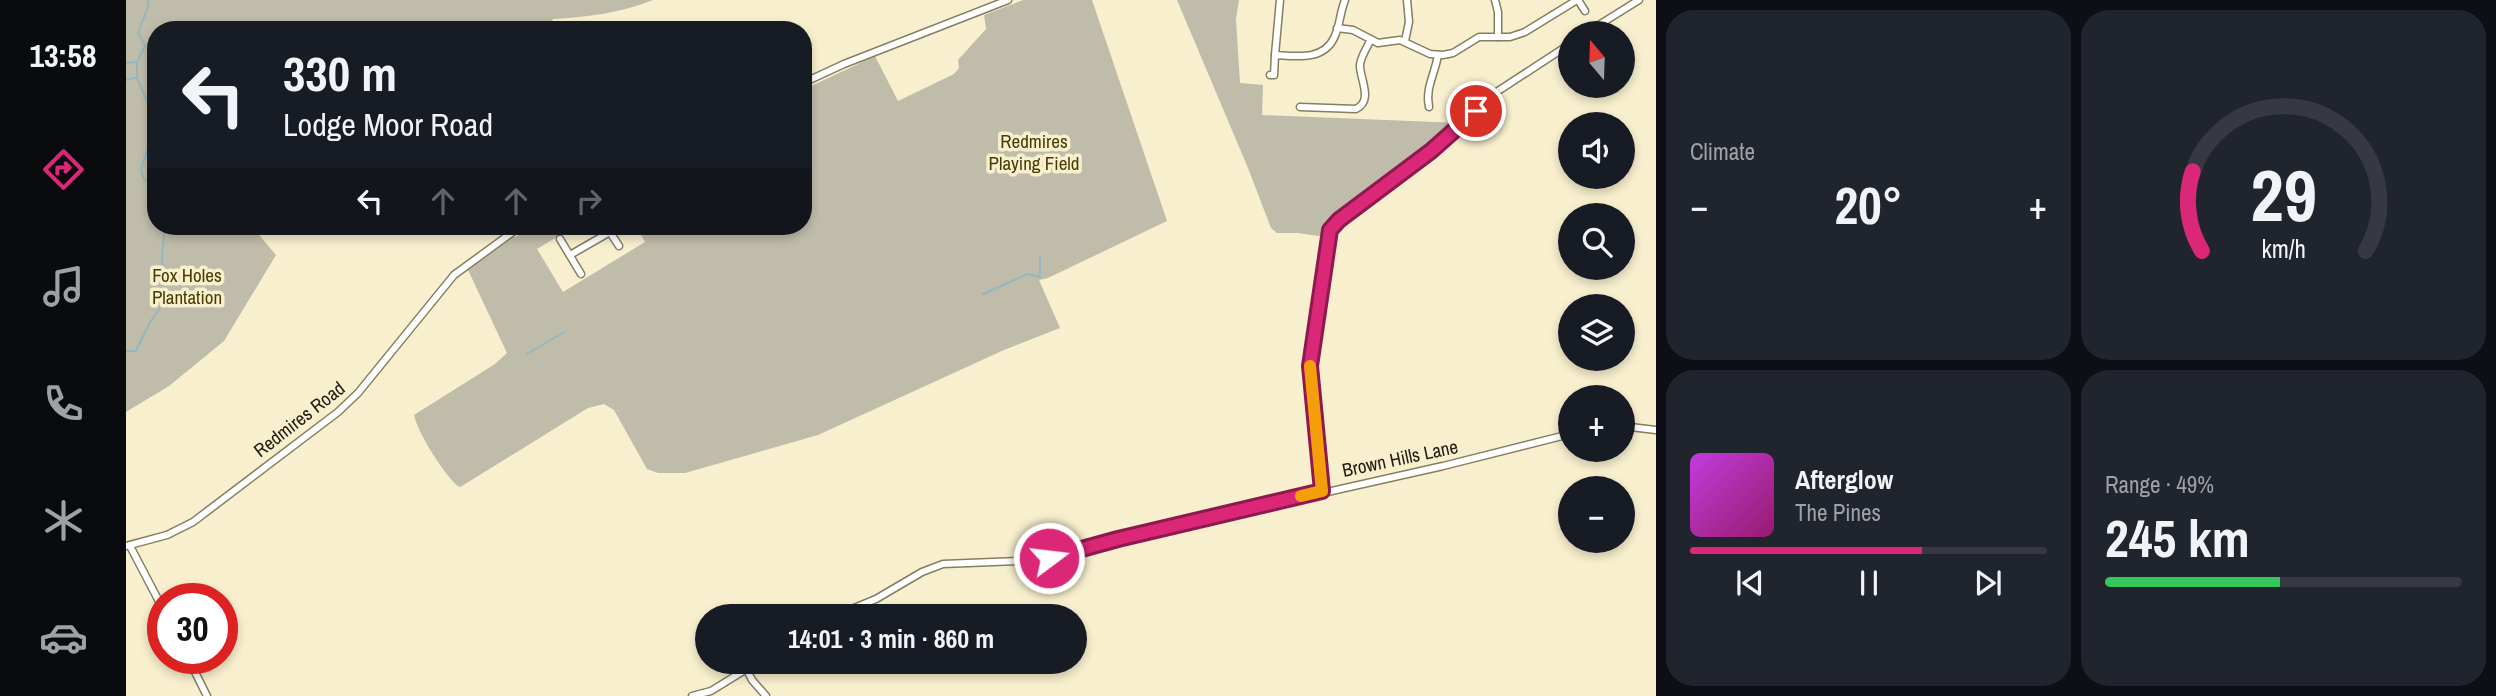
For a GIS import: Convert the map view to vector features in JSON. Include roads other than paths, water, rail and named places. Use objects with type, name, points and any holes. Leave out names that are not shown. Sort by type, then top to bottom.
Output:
[{"type":"street","points":[[812,79],[1008,0]]},
{"type":"street","points":[[1272,75],[1280,0]]},
{"type":"street","points":[[1275,55],[1315,55],[1330,44],[1345,0]]},
{"type":"street","points":[[1405,41],[1409,22],[1407,0]]},
{"type":"street","points":[[1495,0],[1498,37]]},
{"type":"street","points":[[1337,28],[1353,30],[1370,41],[1384,44],[1405,41],[1437,55],[1453,53],[1479,37],[1510,37],[1525,32],[1577,0],[1585,11]]},
{"type":"street","points":[[1605,21],[1639,0]]},
{"type":"street","points":[[1300,107],[1361,107],[1365,88],[1359,66],[1370,41]]},
{"type":"street","points":[[1322,491],[1310,366],[1332,227],[1431,151],[1495,93],[1558,52]]},
{"type":"street","points":[[1429,107],[1428,85],[1436,69],[1437,55]]},
{"type":"street","name":"Redmires Road","points":[[128,546],[167,536],[193,522],[338,412],[358,393],[454,275],[509,235]]},
{"type":"street","points":[[570,255],[599,235]]},
{"type":"street","points":[[612,235],[619,246]]},
{"type":"street","points":[[560,239],[581,274]]},
{"type":"street","points":[[1635,428],[1656,430]]},
{"type":"street","name":"Brown Hills Lane","points":[[864,604],[922,572],[943,564],[1041,560],[1322,491],[1443,466],[1558,437]]},
{"type":"street","points":[[128,546],[149,583]]},
{"type":"street","points":[[196,674],[208,696]]},
{"type":"street","points":[[692,696],[711,691],[740,674]]},
{"type":"street","points":[[749,674],[766,696]]},
{"type":"waterway","points":[[147,101],[137,78],[137,62],[145,46],[138,33],[148,0]]},
{"type":"waterway","points":[[126,63],[135,62]]},
{"type":"waterway","points":[[126,80],[135,78]]},
{"type":"waterway","points":[[147,151],[141,169],[147,181]]},
{"type":"waterway","points":[[126,351],[136,351],[162,301],[164,235]]},
{"type":"waterway","points":[[983,294],[1028,274],[1040,277],[1040,257]]},
{"type":"waterway","points":[[527,354],[564,332]]},
{"type":"park label","name":"Redmires Playing Field","points":[[1034,152]]},
{"type":"park label","name":"Fox Holes Plantation","points":[[187,286]]}]
